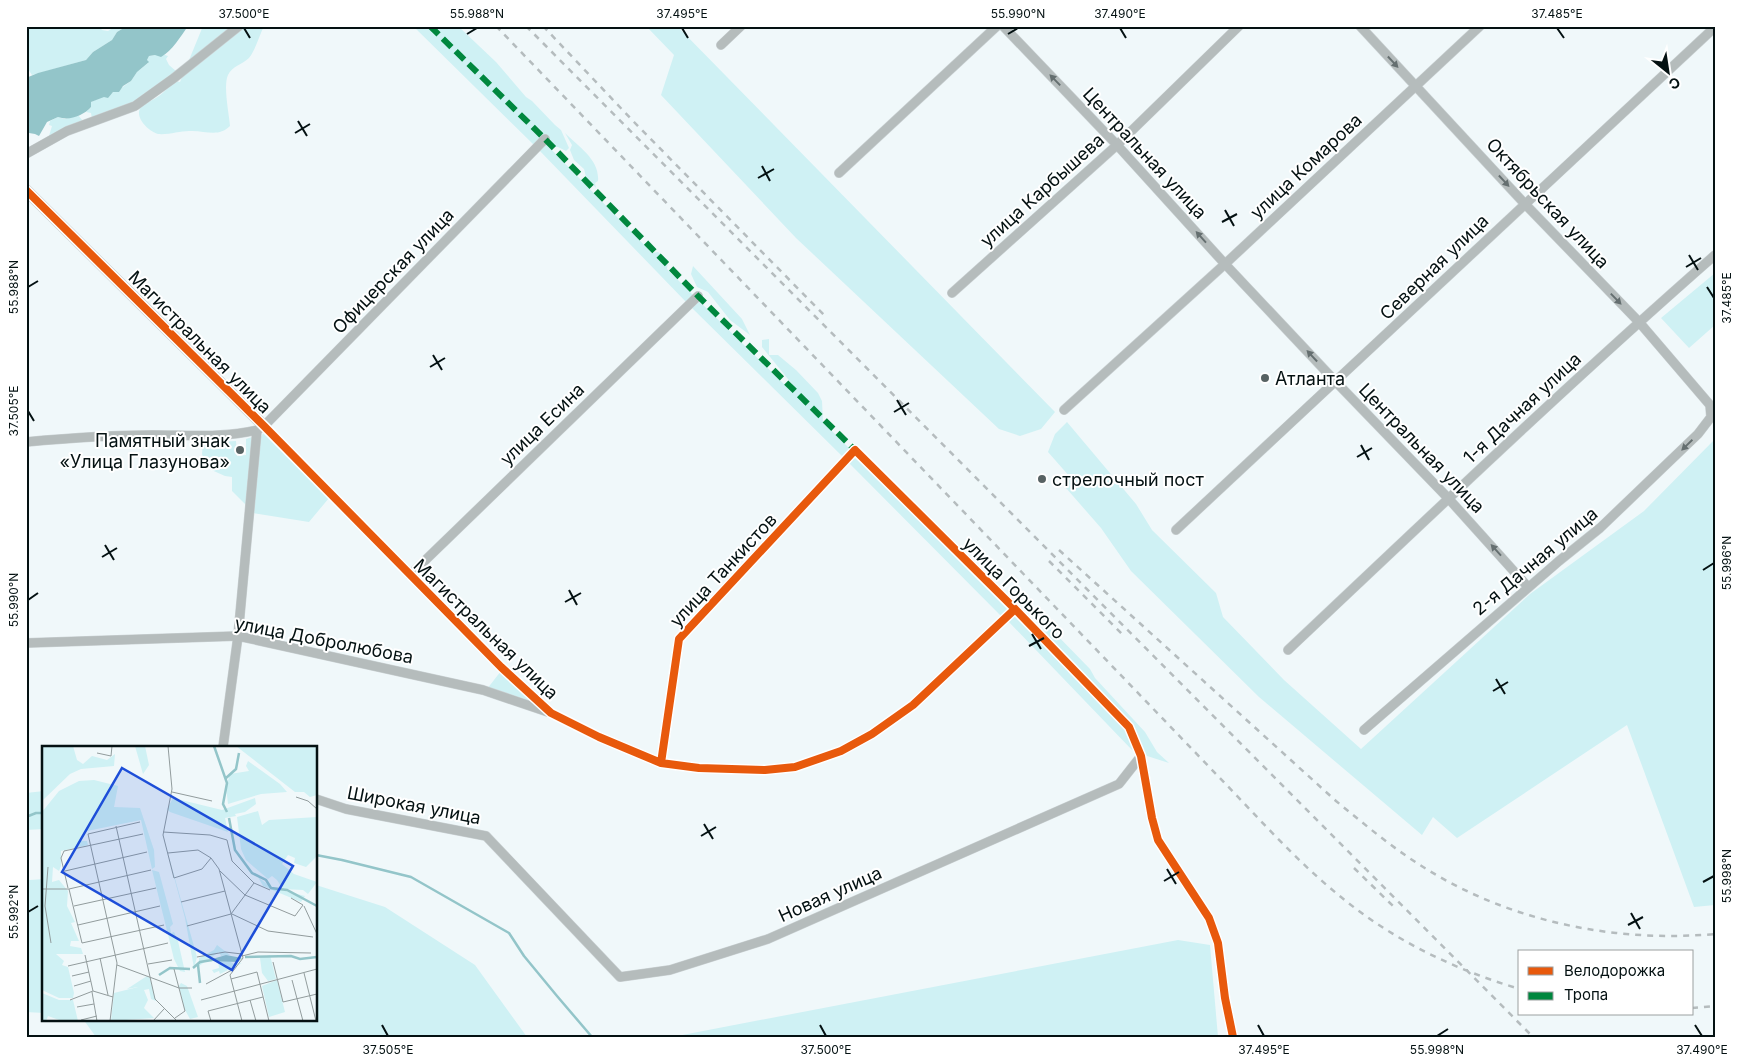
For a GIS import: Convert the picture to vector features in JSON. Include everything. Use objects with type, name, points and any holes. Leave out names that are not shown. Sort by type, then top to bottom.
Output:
[{"type":"street","points":[[26,154],[67,131],[135,106],[174,78],[239,26]]},
{"type":"street","points":[[721,45],[742,26]]},
{"type":"street","points":[[840,173],[997,26]]},
{"type":"street","name":"Центральная улица","points":[[1003,26],[1117,145],[1336,382],[1448,498],[1528,587]]},
{"type":"street","name":"улица Карбышева","points":[[952,293],[1117,145],[1239,26]]},
{"type":"street","name":"Октябрьская улица","points":[[1360,26],[1524,203],[1639,322],[1710,405]]},
{"type":"street","name":"улица Комарова","points":[[1064,410],[1225,264],[1480,26]]},
{"type":"street","name":"Северная улица","points":[[1176,530],[1336,382],[1524,203],[1715,27]]},
{"type":"street","name":"Офицерская улица","points":[[260,428],[545,139]]},
{"type":"street","name":"Магистральная улица","points":[[26,190],[260,428],[501,667],[551,713],[599,737],[662,764],[699,768],[765,770],[795,767],[841,751],[872,734],[913,704],[1015,610]]},
{"type":"street","name":"1-я Дачная улица","points":[[1288,650],[1448,498],[1639,322],[1715,255]]},
{"type":"street","name":"улица Есина","points":[[410,576],[698,296]]},
{"type":"street","name":"2-я Дачная улица","points":[[1364,730],[1528,587],[1600,528],[1698,434],[1711,417],[1710,405]]},
{"type":"street","points":[[26,442],[146,435],[237,434],[260,428],[238,636],[223,746]]},
{"type":"street","name":"улица Горького","points":[[855,450],[1129,727],[1140,756]]},
{"type":"street","name":"улица Танкистов","points":[[662,764],[679,639],[855,450]]},
{"type":"street","name":"улица Добролюбова","points":[[26,642],[238,636],[482,690],[551,713]]},
{"type":"street","points":[[1140,756],[1158,840],[1209,918],[1218,943],[1225,998],[1233,1037]]},
{"type":"street","name":"Новая улица","points":[[541,894],[620,977],[670,970],[768,939],[1119,784],[1140,756]]},
{"type":"street","name":"Широкая улица","points":[[318,801],[346,809],[486,836],[541,894]]},
{"type":"shaded area","points":[[26,26],[99,26],[102,30],[108,31],[116,26],[127,26],[117,32],[112,40],[93,52],[86,60],[32,75],[26,66]]},
{"type":"shaded area","points":[[127,26],[188,26],[169,51],[161,57],[149,56],[147,60],[149,62],[119,92],[113,92],[108,98],[104,97],[91,102],[91,107],[80,115],[71,118],[58,117],[47,122],[39,136],[26,131],[26,78],[86,60],[93,52],[112,40],[117,32]]},
{"type":"shaded area","points":[[203,26],[264,26],[256,47],[249,58],[232,69],[228,75],[226,93],[230,126],[216,133],[189,131],[166,134],[155,133],[148,129],[140,119],[140,109],[142,105],[163,92],[172,80],[180,82]]},
{"type":"shaded area","points":[[413,26],[458,26],[496,62],[526,97],[561,130],[569,148],[566,151],[558,147],[549,147],[652,253],[658,252],[668,260],[667,269],[694,296],[687,303],[538,149],[548,139],[545,135],[534,145]]},
{"type":"shaded area","points":[[646,26],[677,26],[1055,412],[1041,429],[1020,436],[999,429],[796,238],[661,95],[674,55]]},
{"type":"shaded area","points":[[149,56],[168,56],[166,59],[169,65],[177,72],[134,104],[92,119],[91,113],[86,112],[91,107],[91,102],[120,89],[131,81],[137,72],[148,63]]},
{"type":"shaded area","points":[[78,115],[83,121],[50,138],[52,126],[49,125],[50,121],[58,117],[65,119]]},
{"type":"shaded area","points":[[565,133],[588,154],[596,167],[598,181],[595,183],[596,188],[586,177],[584,169],[574,160],[570,150],[572,145]]},
{"type":"shaded area","points":[[693,266],[742,319],[750,335],[730,320],[708,292],[697,287],[691,274]]},
{"type":"shaded area","points":[[1715,273],[1715,325],[1689,348],[1661,318]]},
{"type":"shaded area","points":[[698,300],[790,390],[792,384],[762,347],[762,340],[769,339],[769,355],[778,355],[796,370],[818,393],[822,401],[823,422],[851,450],[843,457],[691,307]]},
{"type":"shaded area","points":[[1067,422],[1136,504],[1152,530],[1216,593],[1223,617],[1284,680],[1361,749],[1530,594],[1644,511],[1715,439],[1715,905],[1694,907],[1627,725],[1457,838],[1433,817],[1422,835],[1259,697],[1131,571],[1101,528],[1066,488],[1070,477],[1048,452],[1055,434]]},
{"type":"shaded area","points":[[264,432],[329,498],[309,522],[253,513],[260,438]]},
{"type":"shaded area","points":[[255,436],[249,508],[232,491],[232,477],[207,468],[202,454],[203,443],[236,441],[237,456],[246,455],[246,439]]},
{"type":"shaded area","points":[[855,455],[1010,609],[1002,617],[848,462]]},
{"type":"shaded area","points":[[1014,613],[1126,728],[1136,751],[1132,750],[1008,621]]},
{"type":"shaded area","points":[[1044,628],[1052,630],[1090,669],[1095,678],[1145,732],[1157,752],[1169,763],[1144,755],[1132,726],[1040,632]]},
{"type":"shaded area","points":[[501,671],[539,705],[487,689]]},
{"type":"shaded area","points":[[42,791],[42,829],[26,830],[26,793]]},
{"type":"shaded area","points":[[26,879],[42,879],[42,1013],[26,1012]]},
{"type":"shaded area","points":[[318,886],[385,907],[475,965],[527,1037],[96,1037],[84,1020],[318,1020]]},
{"type":"shaded area","points":[[1178,940],[1210,945],[1218,1037],[672,1037]]},
{"type":"waterway","points":[[26,817],[42,813]]},
{"type":"waterway","points":[[318,855],[411,877],[509,933],[524,956],[592,1037]]},
{"type":"railway","points":[[496,26],[1292,853],[1324,883],[1361,913],[1403,940],[1472,973],[1518,988]]},
{"type":"railway","points":[[526,26],[1533,1037]]},
{"type":"railway","points":[[543,26],[634,122],[825,316]]},
{"type":"railway","points":[[1059,550],[1336,801],[1387,842],[1420,865],[1488,901],[1562,924],[1638,935],[1677,936],[1715,934]]},
{"type":"railway","points":[[1049,561],[1125,637]]},
{"type":"railway","points":[[1354,868],[1393,906]]},
{"type":"railway","points":[[1694,1008],[1715,1006]]},
{"type":"marked path","points":[[430,26],[545,139],[698,296],[855,450]]},
{"type":"cycle path","points":[[26,190],[264,426],[501,667],[551,713],[599,737],[661,763],[699,768],[765,770],[795,767],[841,751],[872,734],[913,705],[1015,609]]},
{"type":"cycle path","points":[[661,763],[679,639],[855,450],[1015,609],[1129,727],[1141,756],[1152,818],[1158,840],[1209,918],[1218,943],[1225,998],[1233,1037]]},
{"type":"place","name":"Атланта","points":[[1265,378]]},
{"type":"place","name":"Памятный знак «Улица Глазунова»","points":[[240,450]]},
{"type":"place","name":"стрелочный пост","points":[[1042,479]]}]
